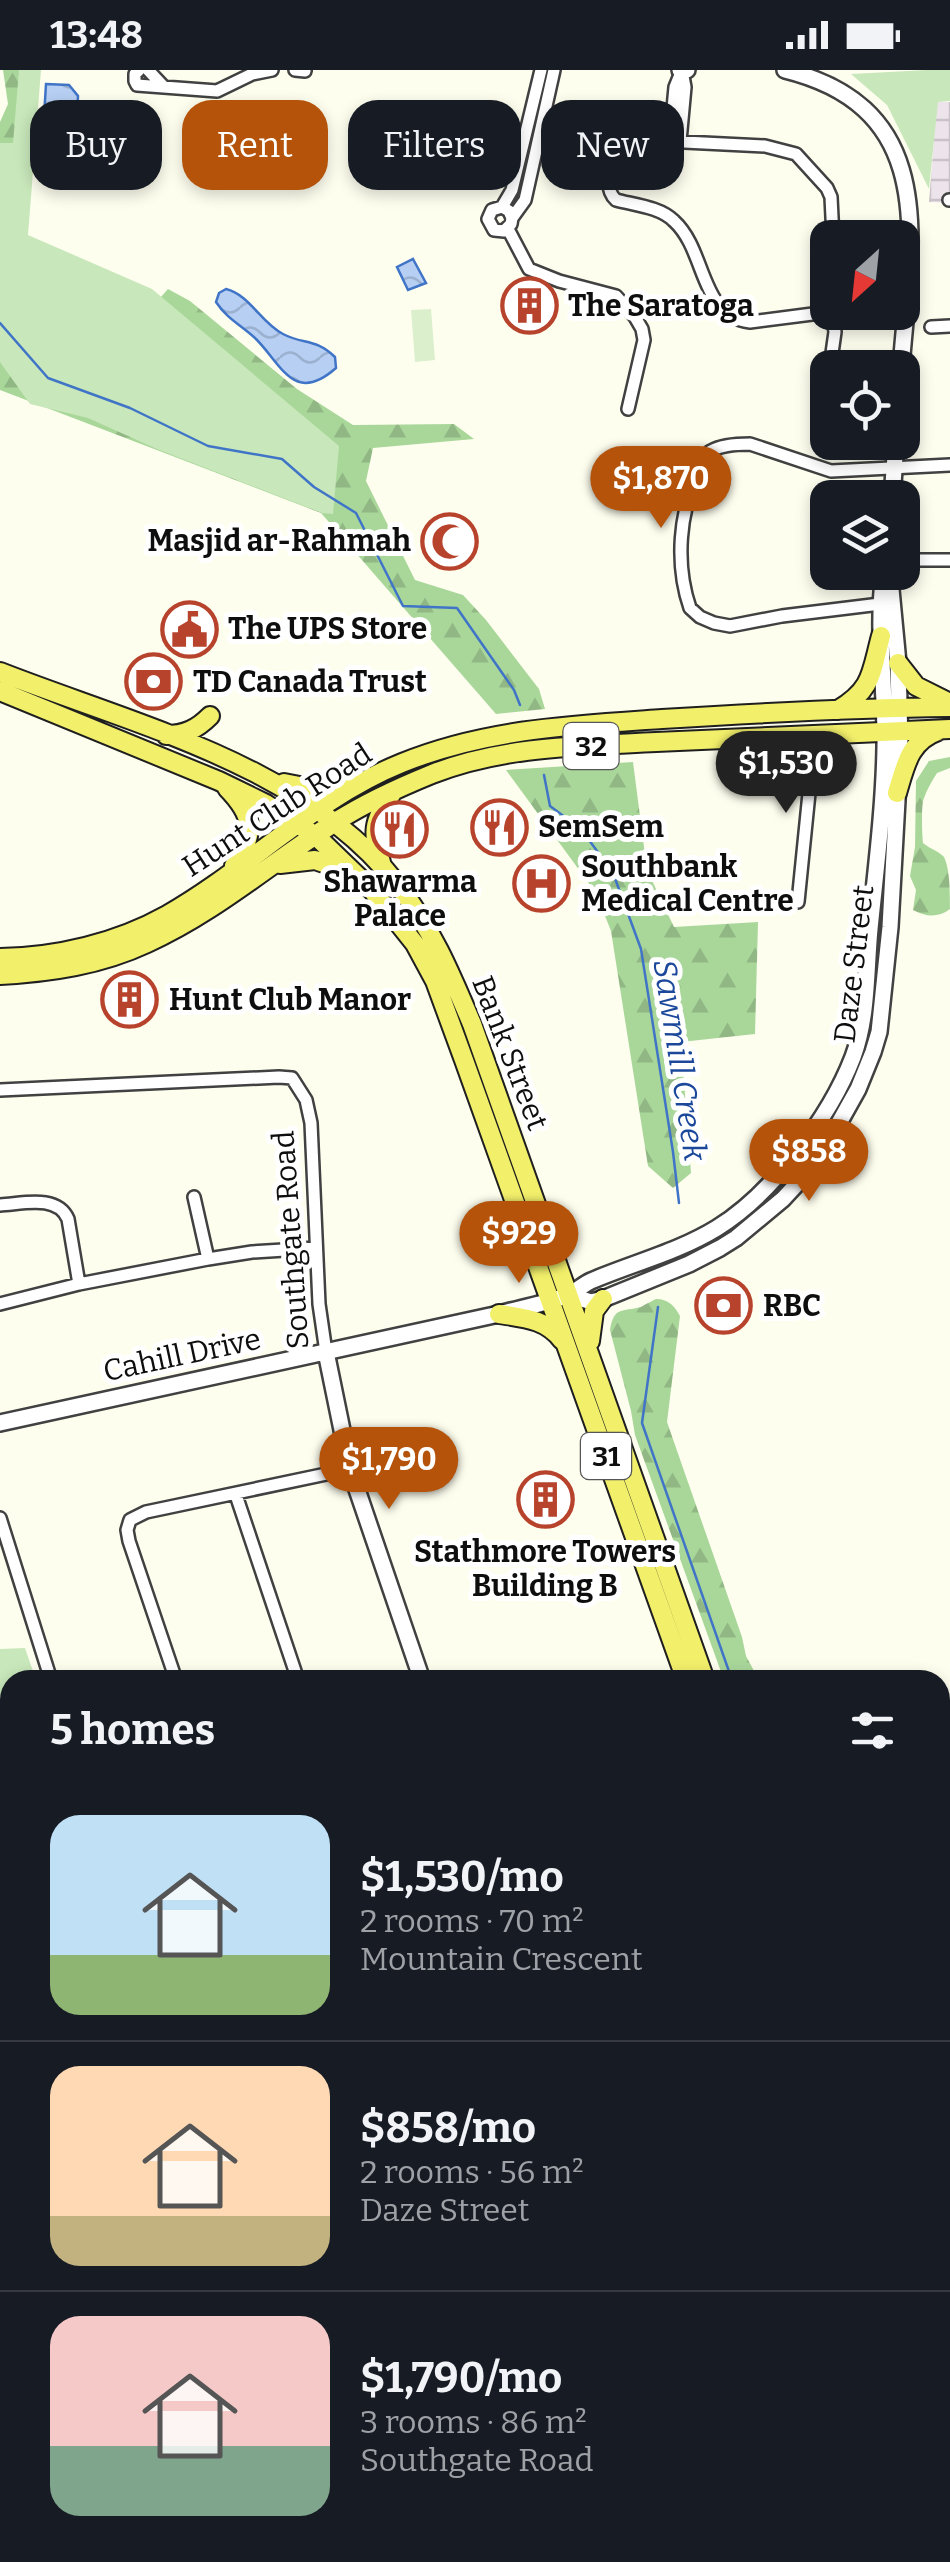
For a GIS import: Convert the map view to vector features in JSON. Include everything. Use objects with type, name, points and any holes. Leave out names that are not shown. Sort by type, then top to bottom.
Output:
[{"type":"main road","points":[[835,711],[864,690],[881,636]]},
{"type":"main road","points":[[898,664],[916,686],[950,705]]},
{"type":"main road","name":"Bank Street","points":[[0,672],[11,689],[220,781],[298,824],[316,836],[444,956],[514,1198],[682,1670]]},
{"type":"main road","name":"Bank Street","points":[[11,689],[166,735],[271,780],[335,822],[382,867],[398,886],[424,940]]},
{"type":"main road","name":"Hunt Club Road","points":[[0,958],[68,950],[121,936],[174,911],[362,782],[419,756],[478,739],[597,722],[950,705]]},
{"type":"main road","points":[[166,735],[183,734],[210,716]]},
{"type":"main road","points":[[897,794],[914,746],[928,735],[948,729]]},
{"type":"main road","name":"Hunt Club Road","points":[[0,975],[67,968],[130,950],[184,924],[372,800],[430,774],[482,760],[589,746],[948,729]]},
{"type":"main road","points":[[478,739],[482,760]]},
{"type":"main road","points":[[192,770],[202,749]]},
{"type":"main road","points":[[271,780],[315,789],[362,782]]},
{"type":"main road","points":[[220,781],[240,801],[249,821],[245,846],[229,872]]},
{"type":"main road","points":[[382,867],[374,830],[380,811],[394,792]]},
{"type":"main road","points":[[274,865],[315,860],[361,878]]},
{"type":"main road","name":"Bank Street","points":[[473,1058],[534,1194],[701,1670]]},
{"type":"main road","points":[[514,1198],[534,1194]]},
{"type":"main road","points":[[590,1352],[591,1321],[603,1299]]},
{"type":"main road","points":[[499,1314],[539,1321],[554,1330],[568,1348]]},
{"type":"street","points":[[139,70],[134,81],[137,85],[217,91],[261,71]]},
{"type":"street","points":[[148,70],[164,87]]},
{"type":"street","points":[[502,208],[512,190],[540,70]]},
{"type":"street","points":[[554,70],[525,200],[510,224],[499,232],[488,223],[492,210],[509,211],[510,224],[529,269],[616,296],[635,317],[644,340],[628,409]]},
{"type":"street","points":[[683,70],[683,100]]},
{"type":"street","points":[[785,70],[809,73],[838,90],[856,102],[889,138],[906,180],[911,220]]},
{"type":"street","points":[[684,142],[770,147],[796,154],[832,197],[833,220]]},
{"type":"street","points":[[609,190],[616,200],[666,214],[675,222],[689,238],[713,297],[726,315],[750,322],[810,315]]},
{"type":"street","points":[[931,327],[950,326]]},
{"type":"street","points":[[880,604],[742,625],[714,624],[700,617],[690,608],[680,541],[691,488],[711,451],[737,444],[758,445],[830,470],[950,465]]},
{"type":"street","points":[[894,480],[895,460]]},
{"type":"street","points":[[920,560],[950,560]]},
{"type":"street","points":[[883,590],[881,636],[892,708]]},
{"type":"street","points":[[889,590],[898,664],[892,708]]},
{"type":"street","name":"Daze Street","points":[[570,1295],[591,1302],[603,1299],[688,1264],[736,1238],[784,1199],[808,1172],[858,1089],[878,1032],[890,927],[897,794],[892,708]]},
{"type":"street","name":"Daze Street","points":[[551,1300],[718,1228],[763,1190],[809,1137],[839,1088],[862,1028],[892,731]]},
{"type":"street","points":[[798,902],[815,734]]},
{"type":"street","points":[[871,926],[890,927]]},
{"type":"street","points":[[862,1028],[878,1032]]},
{"type":"street","name":"Southgate Road","points":[[0,1090],[292,1078],[306,1100],[311,1122],[318,1304],[350,1469],[419,1670]]},
{"type":"street","points":[[809,1137],[825,1148]]},
{"type":"street","points":[[194,1197],[208,1260]]},
{"type":"street","points":[[0,1205],[43,1203],[64,1210],[78,1284]]},
{"type":"street","points":[[0,1304],[78,1284],[252,1252],[316,1248]]},
{"type":"street","points":[[652,1259],[660,1276]]},
{"type":"street","name":"Cahill Drive","points":[[0,1424],[551,1300]]},
{"type":"street","points":[[173,1670],[129,1541],[130,1520],[146,1512],[350,1469]]},
{"type":"street","points":[[236,1495],[295,1670]]},
{"type":"street","points":[[0,1518],[48,1670]]},
{"type":"shaded area","points":[[937,102],[950,102],[950,203],[929,202]]},
{"type":"green space","points":[[3,70],[27,70],[18,231],[110,354],[168,289],[190,301],[297,389],[353,425],[454,424],[474,439],[373,448],[366,481],[415,580],[463,595],[539,689],[545,709],[496,714],[321,513],[0,390],[0,122],[8,104]]},
{"type":"green space","points":[[19,70],[41,70],[39,100],[30,100],[28,235],[152,289],[339,446],[333,514],[157,449],[88,418],[30,404],[0,362],[0,143],[13,143]]},
{"type":"green space","points":[[950,70],[950,101],[938,102],[929,189],[887,105],[851,74]]},
{"type":"green space","points":[[431,309],[435,360],[415,362],[411,310]]},
{"type":"green space","points":[[950,757],[950,768],[937,773],[927,791],[922,819],[923,843],[946,862],[950,909],[927,915],[913,910],[916,890],[910,876],[915,847],[916,781],[929,761]]},
{"type":"green space","points":[[633,762],[647,870],[674,927],[758,922],[755,1034],[681,1042],[691,1173],[673,1188],[648,1166],[611,931],[596,893],[506,770]]},
{"type":"green space","points":[[656,1299],[664,1300],[680,1316],[667,1422],[754,1670],[720,1670],[635,1435],[610,1330],[617,1313]]},
{"type":"green space","points":[[25,1648],[33,1670],[0,1670],[0,1649]]},
{"type":"water","points":[[46,84],[69,85],[78,96],[78,100],[45,100]]},
{"type":"water","points":[[413,259],[426,283],[408,290],[397,267]]},
{"type":"water","points":[[226,289],[242,297],[283,334],[328,351],[335,357],[336,368],[309,383],[290,377],[256,339],[220,308],[216,302],[219,293]]},
{"type":"waterway","name":"Sawmill Creek","points":[[0,323],[48,378],[130,408],[208,446],[282,459],[314,487],[356,513],[403,606],[457,608],[514,690],[520,705]]},
{"type":"waterway","name":"Sawmill Creek","points":[[544,775],[550,806],[581,829],[613,873],[641,949],[679,1203]]},
{"type":"waterway","name":"Sawmill Creek","points":[[658,1307],[642,1423],[728,1670]]},
{"type":"place","name":"The Saratoga","points":[[529,306]]},
{"type":"place","name":"Masjid ar-Rahmah","points":[[450,541]]},
{"type":"place","name":"The UPS Store","points":[[189,629]]},
{"type":"place","name":"TD Canada Trust","points":[[154,682]]},
{"type":"place","name":"SemSem","points":[[499,827]]},
{"type":"place","name":"Shawarma Palace","points":[[400,829]]},
{"type":"place","name":"Southbank Medical Centre","points":[[542,884]]},
{"type":"place","name":"Hunt Club Manor","points":[[130,1000]]},
{"type":"place","name":"RBC","points":[[724,1306]]},
{"type":"place","name":"Stathmore Towers Building B","points":[[545,1499]]}]
